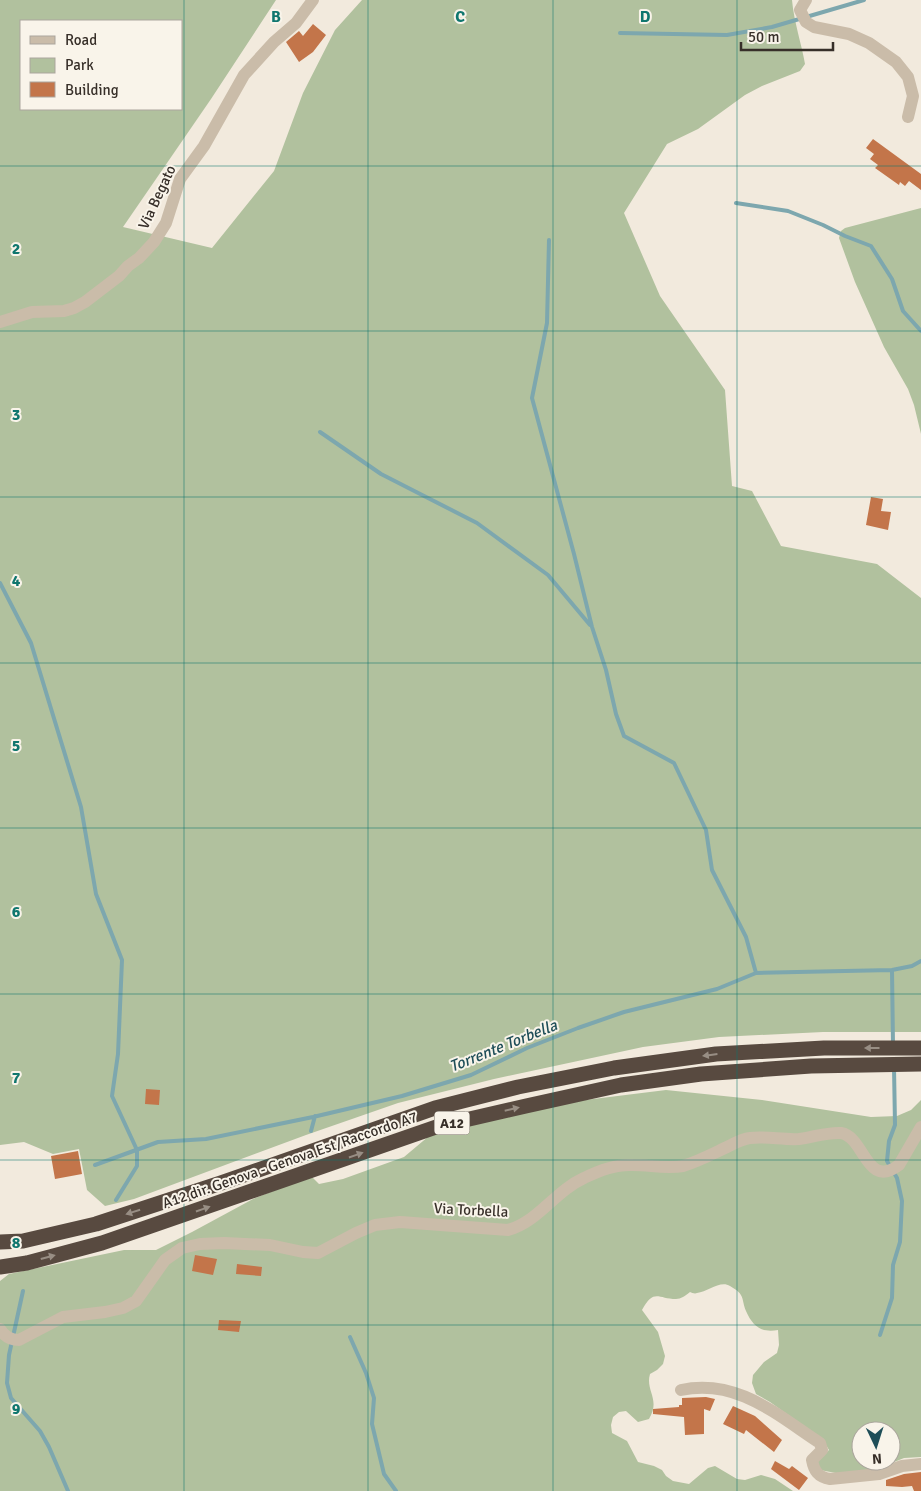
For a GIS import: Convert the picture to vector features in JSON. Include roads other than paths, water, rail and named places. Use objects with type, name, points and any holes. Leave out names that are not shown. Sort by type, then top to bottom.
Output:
[{"type":"highway","name":"A12","points":[[0,1242],[23,1241],[96,1224],[221,1183],[435,1108],[518,1087],[614,1068],[716,1054],[824,1048],[921,1048]]},
{"type":"highway","name":"A12 dir. Genova - Genova Est/Raccordo A7","points":[[0,1267],[27,1263],[102,1243],[439,1126],[621,1085],[702,1074],[811,1066],[921,1064]]},
{"type":"street","name":"Via Begato","points":[[0,322],[32,312],[64,311],[74,308],[119,276],[139,258],[154,242],[166,223],[180,179],[204,146],[244,75],[274,42],[296,23],[313,0]]},
{"type":"street","points":[[806,0],[800,10],[806,22],[814,27],[849,34],[869,43],[896,62],[908,77],[913,96],[908,117]]},
{"type":"street","name":"Via Torbella","points":[[0,1329],[8,1337],[19,1340],[63,1317],[123,1308],[136,1301],[165,1260],[182,1248],[200,1244],[270,1245],[318,1253],[375,1225],[400,1222],[508,1230],[530,1220],[559,1193],[574,1183],[600,1172],[630,1164],[674,1168],[683,1166],[749,1138],[788,1140],[840,1133],[849,1137],[858,1146],[870,1166],[880,1171],[887,1171],[899,1165],[921,1127]]},
{"type":"street","points":[[681,1390],[712,1388],[752,1399],[768,1408],[820,1443],[822,1450],[812,1460],[819,1476],[824,1478],[879,1474],[902,1466],[921,1464]]},
{"type":"waterway","points":[[620,33],[727,35],[772,27],[864,0]]},
{"type":"waterway","points":[[736,203],[788,211],[871,246],[892,279],[903,311],[921,331]]},
{"type":"waterway","points":[[549,240],[547,323],[532,398],[592,627],[606,670],[616,714],[624,736],[674,763],[706,830],[712,870],[746,937],[756,973]]},
{"type":"waterway","points":[[320,432],[381,474],[477,523],[548,575],[590,625]]},
{"type":"waterway","points":[[0,583],[31,643],[81,807],[96,894],[122,960],[118,1054],[112,1096],[137,1150],[137,1166],[116,1200]]},
{"type":"waterway","name":"Torrente Torbella","points":[[95,1165],[158,1142],[206,1139],[402,1096],[471,1075],[527,1048],[624,1012],[717,989],[756,973],[892,970],[912,966],[921,961]]},
{"type":"waterway","points":[[892,970],[893,1045]]},
{"type":"waterway","points":[[880,1335],[892,1298],[893,1265],[900,1242],[902,1201],[897,1178],[887,1161],[889,1141],[895,1125],[894,1067]]},
{"type":"waterway","points":[[311,1131],[315,1116]]},
{"type":"waterway","points":[[23,1291],[9,1355],[7,1383],[11,1398],[40,1431],[68,1491]]},
{"type":"waterway","points":[[350,1337],[366,1373],[374,1398],[372,1424],[384,1474],[396,1491]]}]
